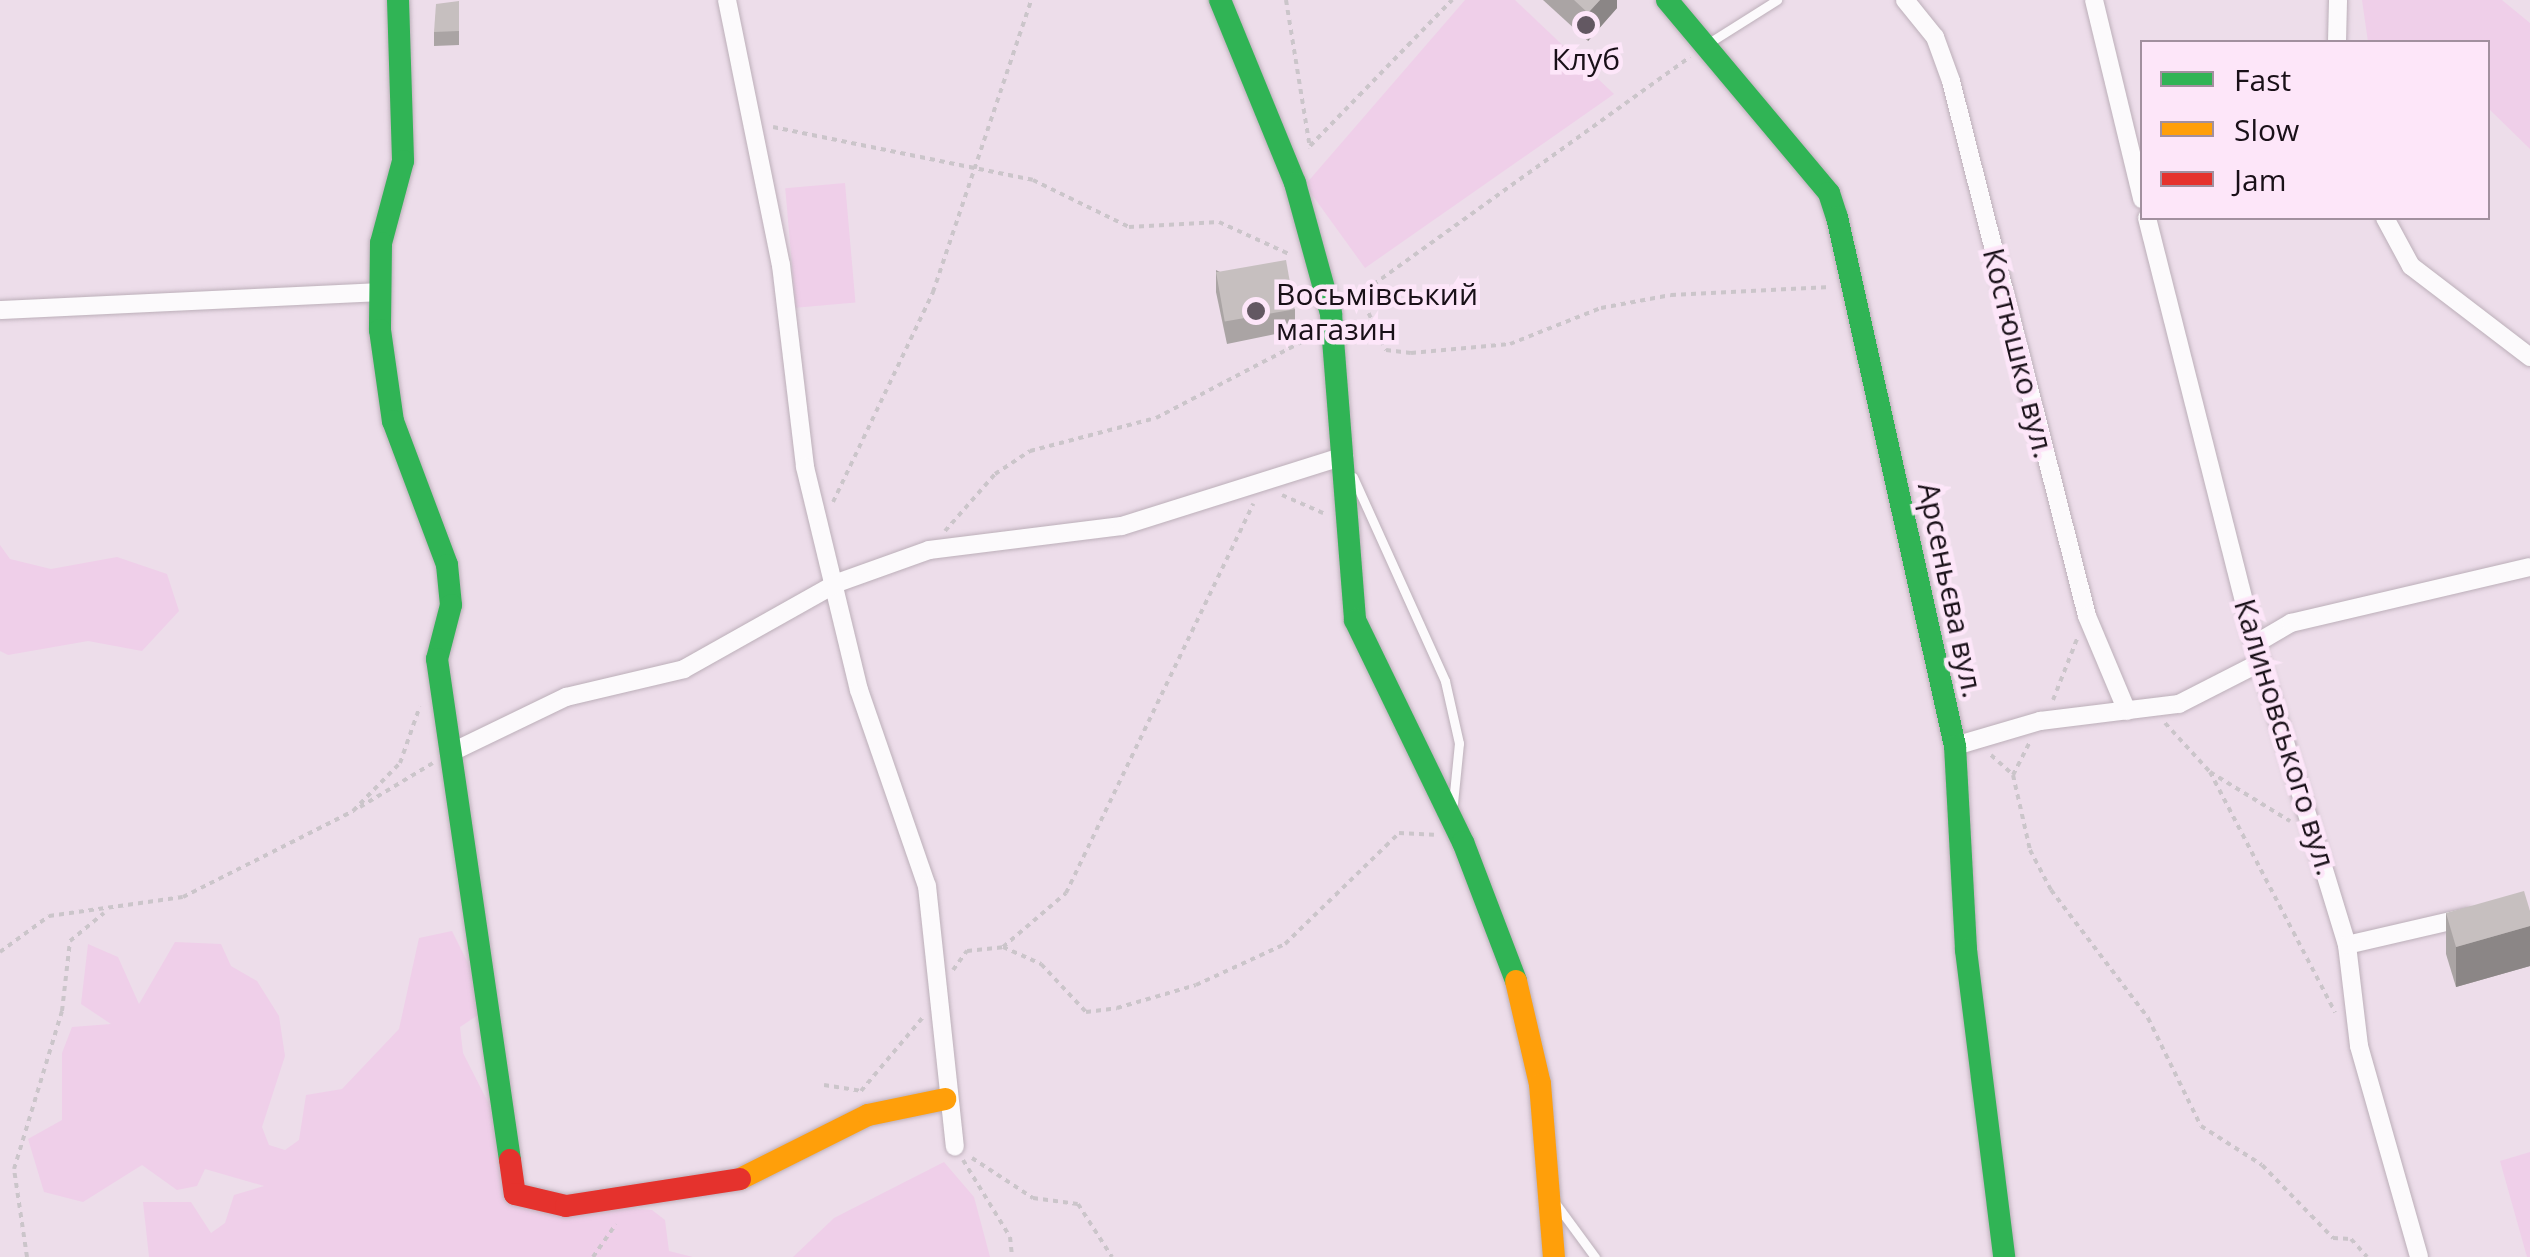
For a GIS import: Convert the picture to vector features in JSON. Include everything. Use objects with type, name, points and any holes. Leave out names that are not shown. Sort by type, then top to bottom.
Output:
[{"type":"street","points":[[398,0],[404,161],[378,292],[393,421],[447,565],[451,605],[437,660],[515,1194],[566,1206],[632,1202],[756,1174],[868,1115],[945,1099]]},
{"type":"street","points":[[727,0],[745,115],[781,265],[805,468],[837,582],[868,723],[927,886],[945,1099],[955,1147]]},
{"type":"street","points":[[1220,0],[1295,183],[1332,318],[1344,456],[1344,528],[1355,620],[1463,842],[1522,995],[1554,1257]]},
{"type":"street","name":"Арсеньєва вул.","points":[[1667,0],[1829,193],[1964,742],[1966,950],[2004,1257]]},
{"type":"street","name":"Костюшко вул.","points":[[1905,0],[1935,37],[1951,81],[2087,616],[2127,711]]},
{"type":"street","points":[[2094,0],[2140,192]]},
{"type":"street","points":[[2337,40],[2338,0]]},
{"type":"street","name":"Калиновського вул.","points":[[2148,220],[2258,653],[2347,945],[2359,1046],[2419,1257]]},
{"type":"street","points":[[2387,226],[2411,266],[2530,358]]},
{"type":"street","points":[[0,310],[378,292]]},
{"type":"street","points":[[450,752],[566,697],[684,669],[837,582],[930,550],[1122,526],[1260,488],[1344,456]]},
{"type":"street","points":[[1964,742],[2040,721],[2152,708],[2221,687],[2291,624],[2530,567]]},
{"type":"street","points":[[2347,945],[2496,910]]},
{"type":"lane","points":[[1706,45],[1776,0]]},
{"type":"lane","points":[[1344,456],[1445,682],[1460,743],[1450,813]]},
{"type":"lane","points":[[1548,1194],[1595,1257]]},
{"type":"path","points":[[822,527],[932,292],[1031,0]]},
{"type":"path","points":[[1286,0],[1310,146]]},
{"type":"path","points":[[1295,183],[1310,146],[1452,0]]},
{"type":"path","points":[[930,550],[995,474],[1030,451],[1156,418],[1192,393],[1282,359],[1360,294],[1706,45]]},
{"type":"path","points":[[745,115],[803,139],[978,165],[1129,226],[1219,222],[1286,256],[1316,253]]},
{"type":"path","points":[[1360,294],[1386,350],[1411,353],[1510,344],[1601,308],[1671,296],[1853,286]]},
{"type":"path","points":[[1003,947],[1066,892],[1260,488],[1344,528]]},
{"type":"path","points":[[2013,775],[2087,616]]},
{"type":"path","points":[[352,811],[400,763],[425,694]]},
{"type":"path","points":[[2152,708],[2210,772],[2359,1046]]},
{"type":"path","points":[[1964,742],[2013,775],[2044,877],[2148,1018],[2201,1126],[2262,1165],[2333,1238],[2352,1239],[2367,1257]]},
{"type":"path","points":[[0,952],[48,916],[104,912],[183,896],[352,811],[450,752]]},
{"type":"path","points":[[2210,772],[2316,837]]},
{"type":"path","points":[[824,1085],[860,1091],[937,1002],[967,951],[1003,947],[1041,964],[1086,1012],[1118,1008],[1196,986],[1285,944],[1400,834],[1463,842]]},
{"type":"path","points":[[27,1257],[14,1169],[62,1011],[70,941],[104,912]]},
{"type":"path","points":[[955,1147],[1010,1237],[1012,1257]]},
{"type":"path","points":[[955,1147],[1033,1198],[1078,1204],[1112,1257]]},
{"type":"path","points":[[593,1257],[632,1202]]},
{"type":"shaded area","points":[[1465,0],[1515,0],[1614,94],[1365,268],[1305,185]]},
{"type":"shaded area","points":[[2362,0],[2502,0],[2530,23],[2530,149],[2490,110],[2490,40],[2368,40]]},
{"type":"shaded area","points":[[845,183],[855,303],[796,308],[785,188]]},
{"type":"shaded area","points":[[0,545],[10,559],[51,569],[117,557],[167,574],[179,611],[142,651],[88,641],[8,655],[0,651]]},
{"type":"shaded area","points":[[452,931],[490,1007],[460,1027],[463,1053],[494,1114],[516,1200],[652,1210],[665,1220],[669,1251],[693,1257],[149,1257],[143,1202],[191,1202],[211,1233],[225,1223],[234,1195],[264,1186],[205,1169],[197,1186],[177,1190],[142,1165],[83,1202],[44,1192],[28,1139],[62,1120],[62,1053],[72,1027],[111,1024],[81,1004],[88,944],[118,957],[139,1004],[175,942],[221,944],[231,966],[257,981],[279,1016],[285,1056],[262,1127],[269,1145],[285,1150],[299,1140],[306,1095],[342,1089],[399,1029],[419,938]]},
{"type":"shaded area","points":[[2530,1152],[2530,1257],[2527,1257],[2500,1161]]},
{"type":"shaded area","points":[[944,1162],[974,1197],[990,1257],[793,1257],[834,1218]]},
{"type":"building","points":[[1574,0],[1600,0],[1588,13]]},
{"type":"building","points":[[459,1],[459,31],[434,32],[436,4]]},
{"type":"building","points":[[1286,260],[1295,309],[1225,322],[1216,272]]},
{"type":"building","points":[[2524,891],[2530,926],[2456,947],[2446,913]]},
{"type":"traffic: fast","points":[[398,0],[403,161],[381,243],[380,330],[393,421],[447,565],[451,605],[437,659],[510,1160]]},
{"type":"traffic: fast","points":[[1220,0],[1295,183],[1331,314],[1355,620],[1463,842],[1516,981]]},
{"type":"traffic: fast","points":[[1667,0],[1829,193],[1837,217],[1955,746],[1966,950],[2004,1257]]},
{"type":"traffic: slow","points":[[1516,981],[1540,1084],[1554,1257]]},
{"type":"traffic: slow","points":[[740,1179],[868,1115],[945,1099]]},
{"type":"traffic: jam","points":[[510,1160],[515,1194],[566,1206],[740,1179]]},
{"type":"place","name":"Клуб","points":[[1586,25]]},
{"type":"place","name":"Восьмівський магазин","points":[[1256,311]]}]
